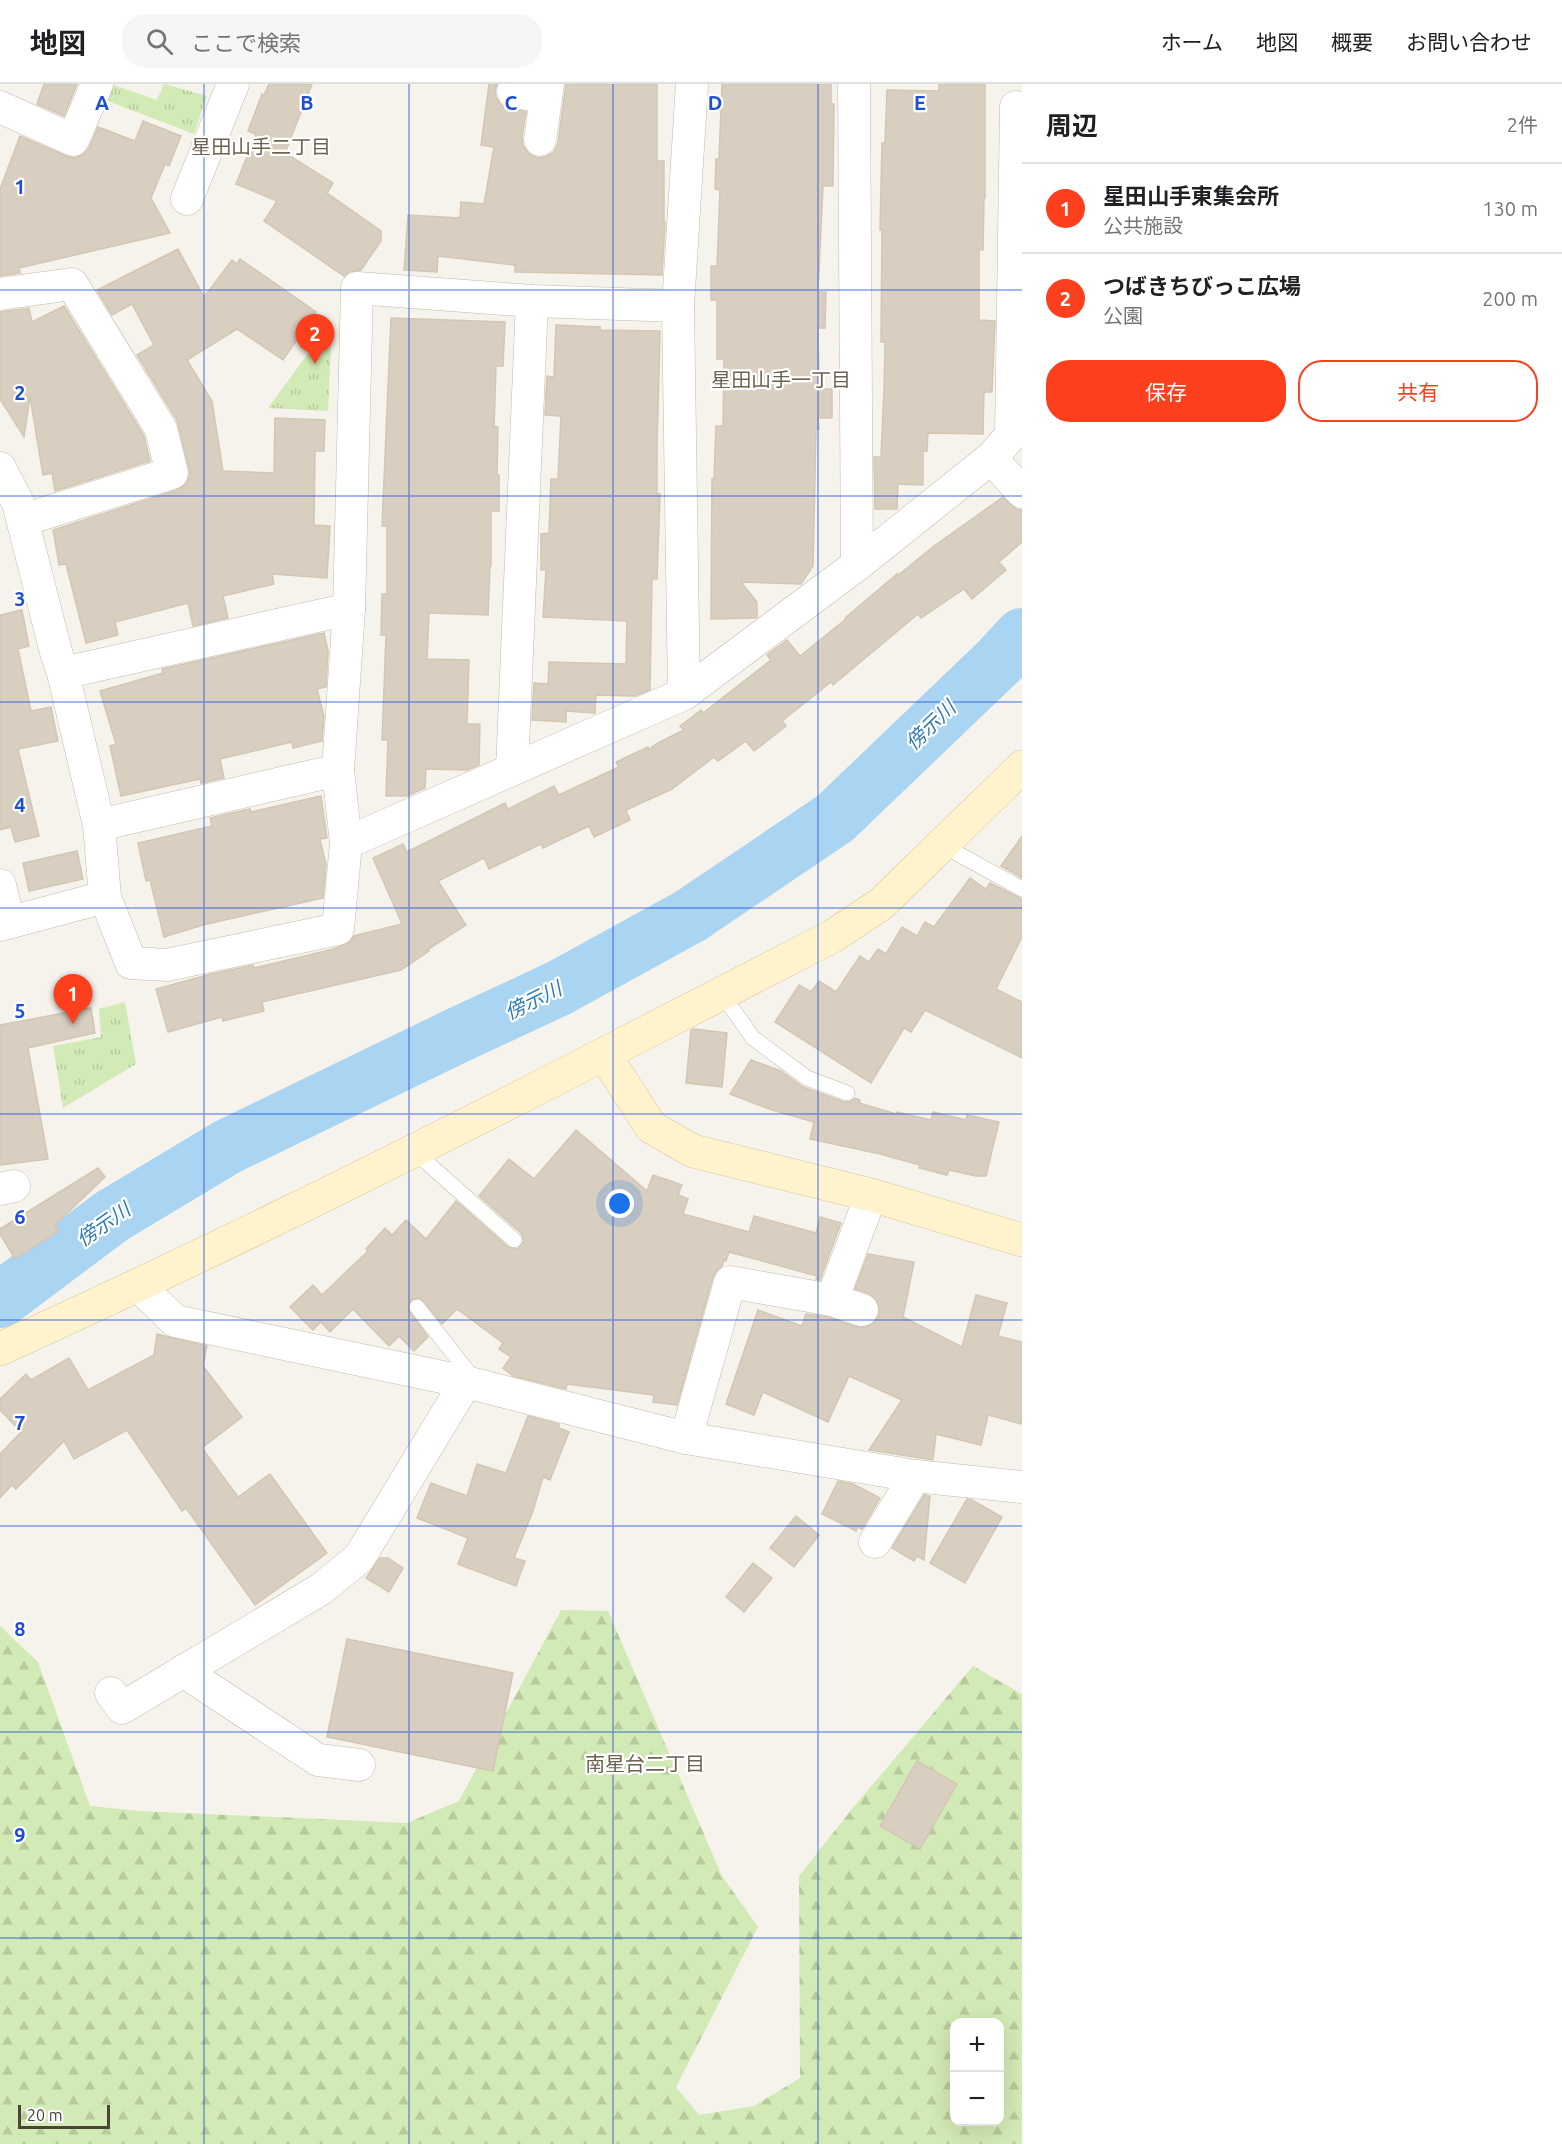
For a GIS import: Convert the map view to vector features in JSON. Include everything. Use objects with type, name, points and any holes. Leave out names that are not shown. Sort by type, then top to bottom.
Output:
[{"type":"street","points":[[0,107],[73,140],[97,84]]},
{"type":"street","points":[[188,199],[233,84]]},
{"type":"street","points":[[684,694],[678,306],[692,84]]},
{"type":"street","points":[[854,84],[857,565]]},
{"type":"street","points":[[513,92],[547,91],[540,141]]},
{"type":"street","points":[[346,843],[684,694],[857,565],[991,458],[1016,429],[1018,99]]},
{"type":"street","points":[[0,294],[72,284],[161,429],[172,473],[23,520]]},
{"type":"street","points":[[0,468],[18,503],[23,520],[63,673],[99,825],[105,897],[131,963],[167,965],[327,931],[338,928],[346,843],[339,770],[349,609],[357,288],[532,301],[678,306]]},
{"type":"street","points":[[512,770],[532,301]]},
{"type":"street","points":[[991,458],[1022,492]]},
{"type":"street","points":[[63,673],[349,609]]},
{"type":"street","points":[[0,1350],[139,1286],[415,1152],[843,930],[881,904],[1022,767]]},
{"type":"street","points":[[99,825],[339,770]]},
{"type":"street","points":[[0,885],[5,923],[105,897]]},
{"type":"street","points":[[604,1054],[651,1127],[693,1151],[870,1195],[1022,1240]]},
{"type":"street","points":[[832,1300],[870,1195]]},
{"type":"street","points":[[686,1438],[719,1280],[832,1300],[862,1310]]},
{"type":"street","points":[[139,1286],[175,1321],[472,1384],[686,1438],[915,1476],[1022,1487]]},
{"type":"street","points":[[111,1693],[122,1708],[321,1588],[359,1558],[472,1384]]},
{"type":"street","points":[[875,1542],[915,1476]]},
{"type":"street","points":[[183,1671],[318,1760],[359,1766]]},
{"type":"lane","points":[[942,845],[1022,890]]},
{"type":"lane","points":[[722,994],[753,1038],[807,1078],[847,1093]]},
{"type":"lane","points":[[415,1152],[514,1240]]},
{"type":"lane","points":[[417,1307],[472,1384]]},
{"type":"green space","points":[[111,84],[157,100],[164,84],[207,96],[194,134],[105,100]]},
{"type":"green space","points":[[332,321],[328,411],[268,408]]},
{"type":"green space","points":[[125,1002],[136,1064],[63,1108],[53,1046],[101,1037],[99,1009]]},
{"type":"green space","points":[[561,1610],[608,1611],[722,1876],[758,1927],[676,2087],[699,2115],[754,2106],[800,2078],[799,1876],[852,1809],[973,1666],[1022,1694],[1022,2144],[0,2144],[0,1626],[38,1662],[90,1806],[140,1811],[407,1823],[459,1801]]},
{"type":"building","points":[[44,84],[77,84],[64,116],[37,104]]},
{"type":"building","points":[[269,84],[312,84],[285,153],[333,183],[327,193],[381,231],[381,241],[361,270],[349,272],[344,276],[264,221],[277,201],[236,184],[256,134],[248,131],[262,94],[264,95]]},
{"type":"building","points":[[489,84],[497,84],[496,98],[502,106],[526,112],[523,146],[529,154],[538,158],[546,157],[554,152],[558,143],[566,84],[657,84],[657,161],[664,161],[665,222],[662,275],[515,272],[515,265],[438,256],[437,272],[404,270],[408,215],[460,218],[461,202],[484,204],[494,147],[481,145]]},
{"type":"building","points":[[722,84],[831,84],[831,104],[834,104],[833,186],[823,186],[818,292],[826,292],[825,328],[818,328],[819,389],[832,389],[832,418],[818,418],[819,429],[816,429],[813,566],[801,584],[741,582],[757,602],[757,617],[711,619],[712,479],[714,479],[716,426],[723,426],[724,359],[717,359],[717,300],[711,300],[711,266],[717,266],[720,190],[715,189],[716,159],[719,159]]},
{"type":"building","points":[[939,84],[985,84],[985,198],[983,250],[979,250],[979,320],[995,321],[992,392],[984,392],[983,434],[928,433],[927,451],[923,451],[923,485],[898,484],[897,509],[875,509],[874,457],[881,457],[884,390],[885,342],[881,342],[882,230],[880,230],[882,143],[885,143],[887,90],[939,91]]},
{"type":"building","points":[[143,121],[181,136],[169,166],[165,164],[151,198],[170,233],[19,268],[20,273],[0,276],[0,189],[20,136],[75,158],[84,154],[89,148],[98,127],[135,141]]},
{"type":"building","points":[[178,249],[204,297],[232,260],[237,264],[240,259],[316,312],[283,360],[237,329],[187,360],[212,401],[223,471],[274,473],[275,418],[325,420],[324,451],[315,451],[314,525],[330,526],[327,578],[272,574],[274,584],[223,596],[228,618],[193,626],[188,603],[115,622],[118,635],[86,643],[66,564],[59,565],[53,530],[177,490],[185,485],[189,477],[177,420],[137,355],[154,345],[132,304],[112,315],[97,290]]},
{"type":"building","points":[[64,306],[144,436],[150,461],[55,491],[52,473],[43,475],[30,397],[24,437],[0,399],[0,312],[29,308],[32,322]]},
{"type":"building","points":[[391,318],[505,322],[503,366],[496,366],[494,426],[498,427],[499,511],[491,511],[488,615],[429,613],[427,659],[469,660],[467,724],[480,724],[479,765],[467,770],[426,769],[425,788],[407,796],[386,796],[388,740],[382,740],[386,635],[381,635],[382,594],[387,594],[387,526],[382,526]]},
{"type":"building","points":[[556,325],[600,327],[600,330],[660,331],[657,494],[660,494],[657,579],[652,579],[650,690],[635,696],[596,695],[595,713],[566,711],[566,722],[532,720],[534,683],[548,684],[549,662],[626,664],[627,621],[543,617],[546,570],[541,570],[541,534],[549,533],[551,479],[558,479],[561,416],[545,415],[547,376],[554,377]]},
{"type":"building","points":[[1003,497],[1016,509],[1022,510],[1022,542],[999,562],[1006,570],[972,599],[964,589],[921,618],[918,614],[833,685],[831,682],[782,721],[786,726],[754,751],[746,741],[718,761],[714,757],[672,789],[626,810],[630,820],[594,837],[589,826],[543,848],[541,844],[489,869],[484,858],[438,881],[466,925],[401,970],[262,1002],[264,1011],[223,1021],[222,1017],[168,1032],[156,989],[211,974],[253,965],[254,968],[334,949],[351,941],[354,936],[402,924],[373,858],[403,844],[407,852],[505,803],[508,809],[554,786],[559,795],[619,767],[616,762],[648,747],[648,750],[684,730],[680,726],[701,710],[703,713],[771,660],[767,655],[787,640],[800,656],[897,574],[896,577],[934,546]]},
{"type":"building","points":[[22,610],[29,646],[18,649],[31,711],[51,707],[58,741],[18,749],[39,836],[15,842],[11,827],[0,830],[0,615]]},
{"type":"building","points":[[324,633],[328,651],[326,687],[317,689],[324,716],[322,741],[293,748],[292,742],[220,759],[224,778],[201,783],[200,779],[121,796],[110,746],[116,744],[100,691],[163,673],[162,669]]},
{"type":"building","points":[[321,796],[327,838],[320,839],[326,865],[323,898],[203,925],[164,937],[150,880],[146,881],[138,843],[212,826],[210,818],[250,809],[251,812]]},
{"type":"building","points":[[1022,836],[1022,878],[1001,866]]},
{"type":"building","points":[[77,851],[83,879],[29,891],[23,863]]},
{"type":"building","points":[[970,878],[986,889],[990,883],[1022,899],[1022,937],[996,989],[1022,1002],[1022,1058],[925,1010],[911,1032],[904,1028],[871,1083],[775,1022],[799,985],[811,992],[819,981],[836,992],[860,956],[869,962],[878,949],[886,954],[902,927],[917,936],[925,922],[934,927]]},
{"type":"building","points":[[91,1008],[95,1033],[28,1048],[48,1159],[0,1165],[0,1025]]},
{"type":"building","points":[[691,1030],[727,1033],[722,1087],[686,1083]]},
{"type":"building","points":[[751,1060],[781,1071],[803,1087],[844,1102],[855,1098],[860,1100],[859,1103],[896,1114],[897,1112],[931,1120],[933,1112],[966,1120],[967,1115],[999,1122],[986,1176],[949,1170],[947,1175],[880,1154],[810,1139],[814,1122],[772,1110],[730,1094]]},
{"type":"building","points":[[576,1130],[647,1191],[653,1175],[682,1185],[678,1195],[688,1199],[683,1214],[749,1232],[754,1216],[816,1233],[820,1217],[841,1223],[820,1280],[816,1279],[817,1276],[729,1252],[726,1261],[724,1260],[713,1277],[677,1405],[653,1402],[654,1395],[567,1384],[566,1389],[513,1376],[503,1368],[511,1357],[499,1349],[503,1343],[457,1309],[442,1324],[420,1298],[411,1300],[408,1309],[428,1337],[414,1351],[399,1336],[389,1346],[353,1309],[330,1332],[321,1322],[313,1330],[290,1307],[313,1285],[322,1295],[368,1251],[366,1249],[385,1228],[392,1235],[406,1220],[426,1239],[456,1201],[508,1247],[518,1249],[524,1241],[521,1233],[479,1196],[509,1159],[534,1179]]},
{"type":"building","points":[[98,1168],[105,1177],[55,1225],[59,1231],[15,1259],[0,1234],[0,1229]]},
{"type":"building","points":[[868,1254],[914,1262],[903,1317],[962,1347],[976,1295],[1007,1303],[998,1336],[1022,1342],[1022,1424],[988,1415],[981,1445],[936,1434],[933,1460],[869,1450],[902,1400],[849,1376],[828,1422],[763,1392],[754,1415],[726,1404],[758,1310],[802,1326],[806,1314],[828,1317],[857,1327],[866,1327],[874,1323],[879,1315],[876,1299],[868,1293],[855,1289]]},
{"type":"building","points":[[157,1334],[207,1346],[203,1366],[242,1417],[202,1448],[238,1497],[270,1474],[327,1553],[255,1605],[186,1508],[182,1511],[127,1430],[74,1459],[64,1441],[16,1489],[12,1485],[0,1498],[0,1454],[21,1432],[0,1410],[0,1399],[26,1374],[31,1380],[69,1358],[88,1390],[154,1355]]},
{"type":"building","points":[[528,1416],[559,1424],[559,1428],[569,1432],[550,1480],[543,1477],[533,1511],[514,1558],[525,1561],[516,1586],[458,1564],[468,1538],[417,1518],[431,1483],[467,1496],[477,1464],[506,1473]]},
{"type":"building","points":[[838,1481],[853,1484],[880,1498],[862,1529],[858,1527],[856,1531],[822,1514]]},
{"type":"building","points":[[924,1495],[930,1496],[924,1560],[917,1556],[914,1561],[892,1548]]},
{"type":"building","points":[[967,1499],[1002,1517],[965,1583],[930,1563]]},
{"type":"building","points":[[796,1516],[819,1535],[794,1567],[770,1548]]},
{"type":"building","points":[[380,1558],[388,1558],[403,1568],[389,1592],[366,1578]]},
{"type":"building","points":[[753,1563],[772,1578],[744,1612],[726,1597]]},
{"type":"building","points":[[347,1639],[513,1673],[493,1771],[327,1737]]},
{"type":"building","points":[[917,1761],[957,1784],[920,1849],[880,1826]]},
{"type":"waterway","name":"傍示川","points":[[0,1300],[112,1216],[227,1147],[559,988],[690,916],[835,818],[999,661],[1022,636]]},
{"type":"place","name":"つばきちびっこ広場","points":[[315,364]]},
{"type":"place","name":"星田山手東集会所","points":[[73,1024]]},
{"type":"district","name":"星田山手二丁目","points":[[261,146]]},
{"type":"district","name":"星田山手一丁目","points":[[781,379]]},
{"type":"district","name":"南星台二丁目","points":[[645,1763]]}]
